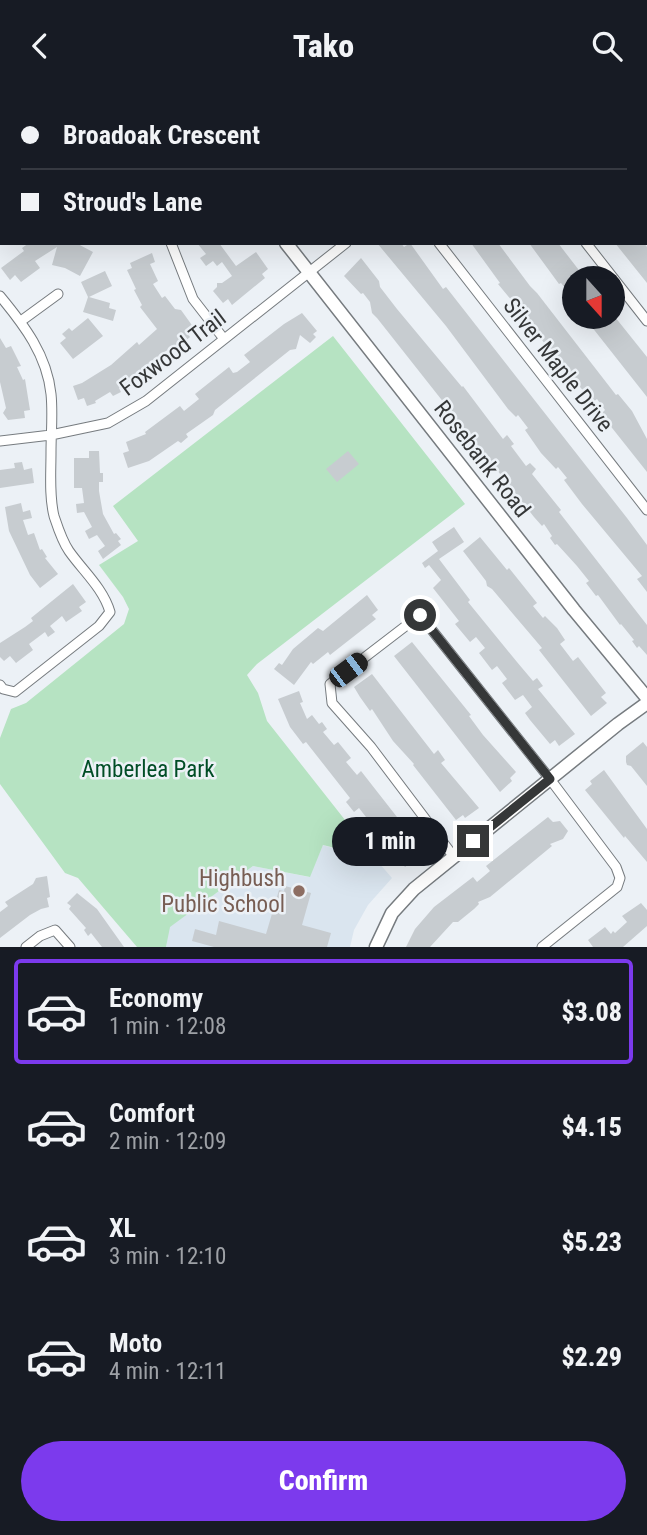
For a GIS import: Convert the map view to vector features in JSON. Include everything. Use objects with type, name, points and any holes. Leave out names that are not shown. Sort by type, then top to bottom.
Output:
[{"type":"street","points":[[173,245],[193,299],[225,339]]},
{"type":"street","name":"Rosebank Road","points":[[287,245],[647,701]]},
{"type":"street","name":"Foxwood Trail","points":[[0,441],[51,435],[108,423],[146,401],[343,245]]},
{"type":"street","name":"Silver Maple Drive","points":[[441,245],[647,510]]},
{"type":"street","points":[[588,245],[647,321]]},
{"type":"street","points":[[21,321],[58,294]]},
{"type":"street","points":[[0,296],[21,321],[37,347],[47,372],[51,393],[51,487],[53,513],[59,531],[67,549],[106,598],[110,612],[99,626],[15,692],[0,685]]},
{"type":"street","points":[[454,857],[371,747],[332,703],[330,684],[420,615],[616,867],[620,878],[613,891],[542,947]]},
{"type":"street","points":[[376,947],[392,913],[414,889],[647,701]]},
{"type":"street","points":[[26,947],[40,936],[55,930],[70,947]]},
{"type":"shaded area","name":"Highbush Public School","points":[[323,845],[379,863],[392,878],[368,905],[354,930],[350,947],[166,947],[169,927],[253,866],[309,877]]},
{"type":"green space","name":"Amberlea Park","points":[[333,336],[465,504],[257,664],[247,675],[258,693],[267,721],[375,858],[323,845],[310,877],[253,866],[170,927],[166,947],[137,947],[78,878],[65,873],[0,784],[0,738],[11,709],[26,703],[124,624],[129,609],[99,565],[138,541],[113,506]]},
{"type":"building","points":[[26,245],[80,245],[93,252],[80,276],[52,265],[57,247],[35,261],[40,268],[21,282],[15,275],[10,280],[1,268],[24,251],[22,248]]},
{"type":"building","points":[[199,245],[220,245],[236,266],[256,252],[268,269],[262,274],[265,278],[232,305],[228,299],[223,303],[213,291],[217,283],[222,283],[232,276],[222,262],[217,266],[213,261],[206,266],[200,258],[206,254]]},
{"type":"building","points":[[379,245],[411,245],[443,289],[446,287],[627,518],[647,545],[647,592],[637,579],[642,576],[582,504],[558,467],[556,469],[541,453],[525,430],[528,428],[518,415],[516,417],[508,409],[446,326]]},
{"type":"building","points":[[472,245],[499,245],[562,325],[562,329],[565,329],[616,395],[618,394],[632,411],[647,439],[647,472],[601,414],[605,410],[597,399],[593,402],[555,358],[538,332],[498,284],[500,283]]},
{"type":"building","points":[[530,245],[560,245],[576,266],[562,266],[559,284]]},
{"type":"building","points":[[617,245],[646,245],[647,283]]},
{"type":"building","points":[[152,253],[155,262],[150,264],[158,281],[153,284],[162,298],[165,296],[175,309],[181,310],[194,328],[187,333],[190,337],[173,352],[170,348],[158,357],[161,361],[154,367],[151,363],[139,372],[142,376],[135,382],[132,378],[119,388],[121,392],[113,396],[110,392],[95,401],[96,403],[87,406],[84,398],[78,400],[73,386],[111,365],[157,329],[140,307],[142,305],[127,270],[132,268],[130,263]]},
{"type":"building","points":[[361,258],[397,309],[463,386],[503,439],[507,435],[514,444],[511,446],[526,466],[530,463],[536,469],[532,474],[561,510],[559,512],[647,625],[647,655],[639,646],[637,648],[632,641],[634,640],[586,583],[589,581],[557,544],[555,545],[544,524],[542,526],[534,517],[372,313],[370,302],[363,293],[344,276]]},
{"type":"building","points":[[105,271],[112,286],[89,297],[110,303],[109,308],[116,310],[113,321],[83,312],[88,297],[81,282]]},
{"type":"building","points":[[302,313],[317,331],[313,334],[316,337],[310,343],[300,335],[296,349],[290,350],[215,410],[213,415],[186,434],[188,437],[181,443],[178,441],[149,461],[128,468],[123,453],[129,451],[126,442],[146,434],[145,432],[180,406],[184,411],[199,399],[195,394],[229,367],[233,373],[237,372],[250,362],[244,355]]},
{"type":"building","points":[[88,318],[103,336],[73,359],[60,343],[66,338],[62,334],[69,328],[72,331]]},
{"type":"building","points":[[593,329],[625,329],[647,357],[647,397]]},
{"type":"building","points":[[0,338],[6,348],[11,346],[21,366],[17,367],[23,380],[25,379],[30,410],[24,411],[25,418],[8,420],[3,413],[6,408],[0,382]]},
{"type":"building","points":[[89,451],[99,451],[100,473],[103,473],[99,491],[103,514],[114,534],[121,539],[118,541],[121,545],[103,559],[98,551],[105,546],[97,535],[89,539],[85,531],[92,527],[84,512],[77,513],[76,504],[84,503],[82,488],[74,488],[74,458],[89,458]]},
{"type":"building","points":[[348,451],[359,464],[337,482],[326,469]]},
{"type":"building","points":[[22,462],[24,470],[32,468],[34,483],[0,488],[0,470],[15,468],[14,463]]},
{"type":"building","points":[[21,503],[23,512],[30,510],[32,518],[23,520],[28,535],[34,533],[40,550],[42,549],[47,557],[45,558],[58,574],[40,588],[30,575],[9,531],[5,507]]},
{"type":"building","points":[[454,527],[464,542],[439,559],[470,600],[468,602],[517,662],[533,681],[537,678],[543,686],[538,689],[575,734],[559,746],[555,740],[550,744],[530,720],[525,713],[532,707],[523,695],[515,700],[502,683],[507,679],[497,666],[492,670],[479,653],[485,648],[476,637],[470,642],[455,624],[459,621],[433,588],[441,580],[429,565],[425,568],[422,563],[438,551],[432,542]]},
{"type":"building","points":[[480,537],[537,603],[533,606],[543,618],[545,616],[557,628],[565,640],[560,644],[573,661],[578,657],[606,693],[601,697],[607,703],[591,716],[539,650],[542,648],[487,586],[463,551]]},
{"type":"building","points":[[73,584],[86,602],[79,607],[82,611],[66,622],[62,616],[50,626],[55,632],[48,637],[45,632],[29,644],[33,650],[16,663],[10,656],[4,661],[0,657],[0,643],[33,621],[31,618]]},
{"type":"building","points":[[367,595],[378,610],[372,615],[376,619],[330,655],[328,652],[313,664],[311,662],[294,685],[274,669],[279,663],[282,665],[293,649],[318,628],[323,631]]},
{"type":"building","points":[[412,642],[471,715],[469,716],[483,735],[516,772],[510,778],[512,781],[500,792],[394,656]]},
{"type":"building","points":[[372,674],[434,754],[438,750],[445,760],[441,763],[479,808],[465,818],[463,815],[456,820],[354,687]]},
{"type":"building","points":[[299,691],[303,702],[300,703],[307,719],[312,715],[319,724],[322,722],[327,729],[323,732],[334,745],[338,742],[351,758],[346,762],[357,775],[361,771],[397,817],[392,821],[403,834],[407,831],[422,848],[415,853],[418,857],[405,867],[380,836],[377,838],[370,829],[373,826],[359,808],[354,812],[346,802],[350,798],[306,742],[303,744],[290,727],[278,699]]},
{"type":"building","points":[[643,742],[647,747],[647,786],[626,762],[626,756]]},
{"type":"building","points":[[604,770],[647,829],[647,862],[585,790],[592,784],[590,781]]},
{"type":"building","points":[[548,817],[553,822],[560,821],[568,831],[563,839],[550,844],[552,846],[490,897],[478,902],[474,909],[458,922],[453,922],[430,947],[406,947],[415,929],[434,907],[473,877],[477,882],[490,871],[486,866]]},
{"type":"building","points":[[47,876],[49,907],[30,915],[0,938],[0,912],[8,906],[5,902],[33,884],[36,878]]},
{"type":"building","points":[[285,886],[311,893],[302,925],[331,933],[327,947],[214,947],[192,941],[195,929],[216,935],[219,921],[266,934],[279,890],[284,891]]},
{"type":"building","points":[[77,893],[97,909],[124,947],[102,947],[91,933],[88,936],[84,930],[86,928],[67,903]]},
{"type":"building","points":[[641,903],[647,910],[647,926],[623,947],[593,947],[588,940],[605,927],[611,934],[613,931],[615,933],[627,922],[622,916]]},
{"type":"place","name":"Highbush Public School","points":[[299,891]]},
{"type":"route","points":[[420,615],[550,779],[473,841]]}]
